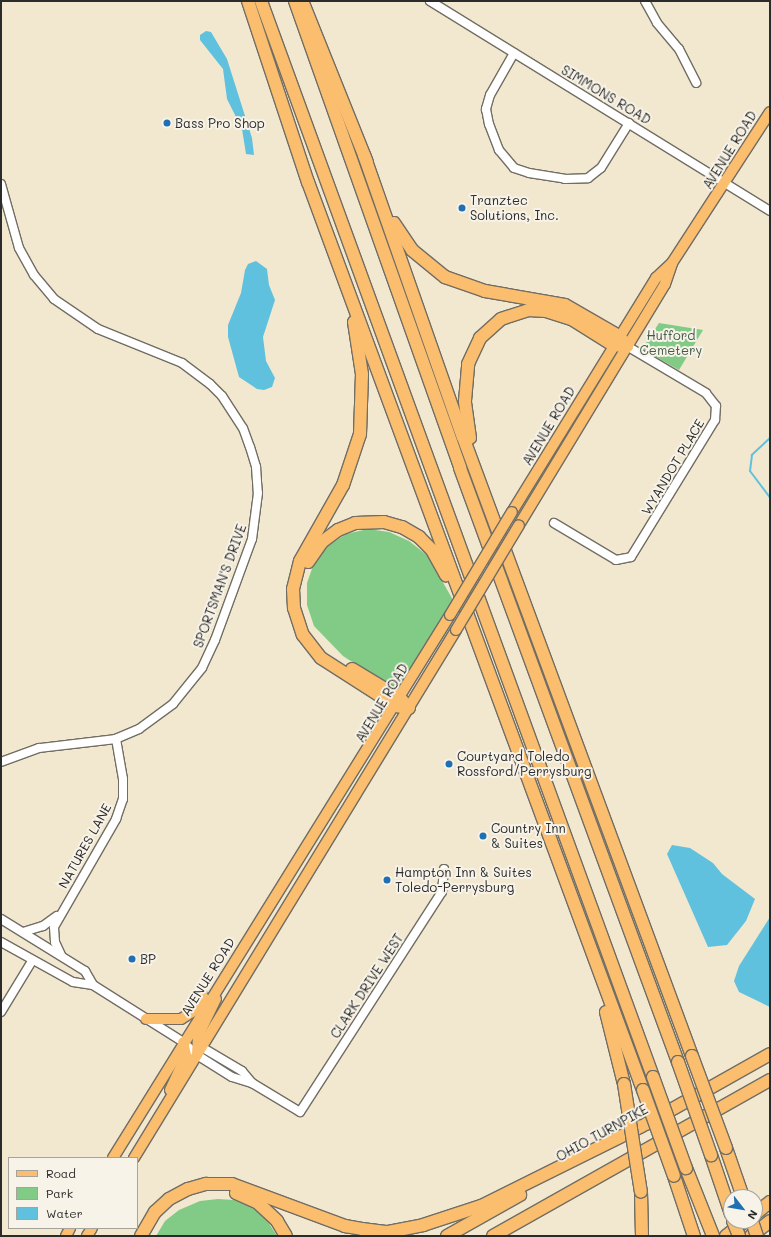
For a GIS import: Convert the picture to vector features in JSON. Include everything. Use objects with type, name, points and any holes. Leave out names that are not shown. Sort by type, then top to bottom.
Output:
[{"type":"highway","points":[[248,1],[308,182],[643,1090],[694,1236]]},
{"type":"highway","points":[[261,1],[686,1168],[712,1234]]},
{"type":"highway","points":[[295,1],[460,468],[678,1062],[723,1190]]},
{"type":"highway","points":[[303,1],[364,155],[476,470],[740,1189]]},
{"type":"highway","points":[[364,155],[396,227],[412,250],[433,269],[471,287],[565,305],[616,340]]},
{"type":"highway","points":[[346,282],[362,374],[360,431],[343,485],[299,566],[293,589],[294,608],[303,635],[321,658],[409,708]]},
{"type":"highway","points":[[476,470],[467,421],[466,374],[475,346],[493,325],[518,312],[546,311],[569,318],[627,346]]},
{"type":"highway","points":[[398,702],[329,654],[312,636],[304,619],[300,591],[303,572],[316,549],[330,536],[346,526],[374,521],[393,524],[419,537],[440,562],[477,642]]},
{"type":"highway","points":[[604,986],[603,1000],[624,1084],[641,1192],[642,1236]]},
{"type":"highway","name":"OHIO TURNPIKE","points":[[447,1236],[770,1054]]},
{"type":"highway","points":[[493,1236],[770,1080]]},
{"type":"highway","points":[[141,1236],[155,1212],[169,1199],[188,1189],[206,1184],[232,1184],[345,1226],[388,1232],[423,1225],[481,1206],[642,1126]]},
{"type":"highway","points":[[502,1236],[588,1182]]},
{"type":"highway","points":[[149,1236],[165,1213],[181,1201],[200,1193],[219,1191],[239,1194],[258,1203],[277,1221],[286,1236]]},
{"type":"highway","points":[[751,1236],[770,1221]]},
{"type":"highway","points":[[726,1236],[735,1229]]},
{"type":"main road","name":"AVENUE ROAD","points":[[114,1157],[246,940],[398,702],[616,340],[656,278],[672,263],[726,183],[770,112]]},
{"type":"main road","name":"AVENUE ROAD","points":[[135,1157],[199,1049],[409,708],[665,284],[672,263]]},
{"type":"main road","points":[[146,1018],[175,1021],[186,1017],[196,1007],[219,971],[246,940]]},
{"type":"main road","points":[[199,1049],[198,1036],[246,940]]},
{"type":"main road","points":[[148,1136],[186,1055],[183,1042]]},
{"type":"street","points":[[645,1],[657,23],[679,49],[696,83]]},
{"type":"street","name":"SIMMONS ROAD","points":[[433,2],[770,211]]},
{"type":"street","points":[[514,53],[490,95],[486,110],[489,124],[499,150],[514,168],[529,173],[565,179],[588,178],[601,168],[630,123]]},
{"type":"street","name":"SPORTSMAN'S DRIVE","points":[[1,184],[19,248],[43,287],[81,319],[98,329],[175,360],[210,384],[222,396],[243,428],[256,466],[258,500],[252,539],[215,640],[202,668],[173,704],[139,729],[116,739],[39,748],[1,762]]},
{"type":"street","name":"WYANDOT PLACE","points":[[554,523],[616,560],[631,556],[715,420],[716,406],[706,392],[627,346]]},
{"type":"street","name":"NATURES LANE","points":[[61,955],[54,934],[60,914],[120,810],[124,779],[116,739]]},
{"type":"street","name":"CLARK DRIVE WEST","points":[[199,1049],[232,1077],[252,1083],[300,1112],[442,892],[444,869]]},
{"type":"street","name":"NATURES LANE","points":[[24,932],[43,926],[60,914]]},
{"type":"street","points":[[1,919],[61,955],[84,972],[93,985]]},
{"type":"street","points":[[1,942],[32,961],[73,982],[93,985],[183,1042],[199,1049]]},
{"type":"street","points":[[1,1012],[32,961]]},
{"type":"green space","name":"Hufford Cemetery","points":[[659,323],[703,330],[679,370],[642,349]]},
{"type":"green space","points":[[368,529],[389,532],[409,541],[428,556],[453,600],[403,687],[388,685],[343,656],[314,626],[307,605],[307,583],[314,563],[328,546],[346,534]]},
{"type":"green space","points":[[218,1199],[234,1200],[249,1206],[265,1217],[277,1236],[156,1236],[165,1221],[179,1210],[200,1201]]},
{"type":"water","points":[[206,31],[211,32],[227,59],[252,138],[254,155],[246,154],[242,129],[227,99],[223,69],[200,40],[200,35]]},
{"type":"water","points":[[256,261],[267,269],[269,285],[275,300],[263,337],[266,361],[275,378],[272,387],[264,390],[257,389],[239,377],[228,337],[228,325],[241,293],[245,270],[248,264]]},
{"type":"water","points":[[672,845],[690,848],[713,863],[722,874],[755,899],[746,921],[727,945],[708,947],[667,854]]},
{"type":"water","points":[[770,917],[770,1007],[739,992],[734,981],[739,966]]},
{"type":"waterway","points":[[770,438],[752,455],[750,471],[770,498]]},
{"type":"place","name":"Bass Pro Shop","points":[[167,123]]},
{"type":"place","name":"Tranztec Solutions, Inc.","points":[[462,208]]},
{"type":"place","name":"Courtyard Toledo Rossford/Perrysburg","points":[[449,764]]},
{"type":"place","name":"Country Inn & Suites","points":[[483,836]]},
{"type":"place","name":"Hampton Inn & Suites Toledo-Perrysburg","points":[[387,880]]},
{"type":"place","name":"BP","points":[[132,959]]}]
